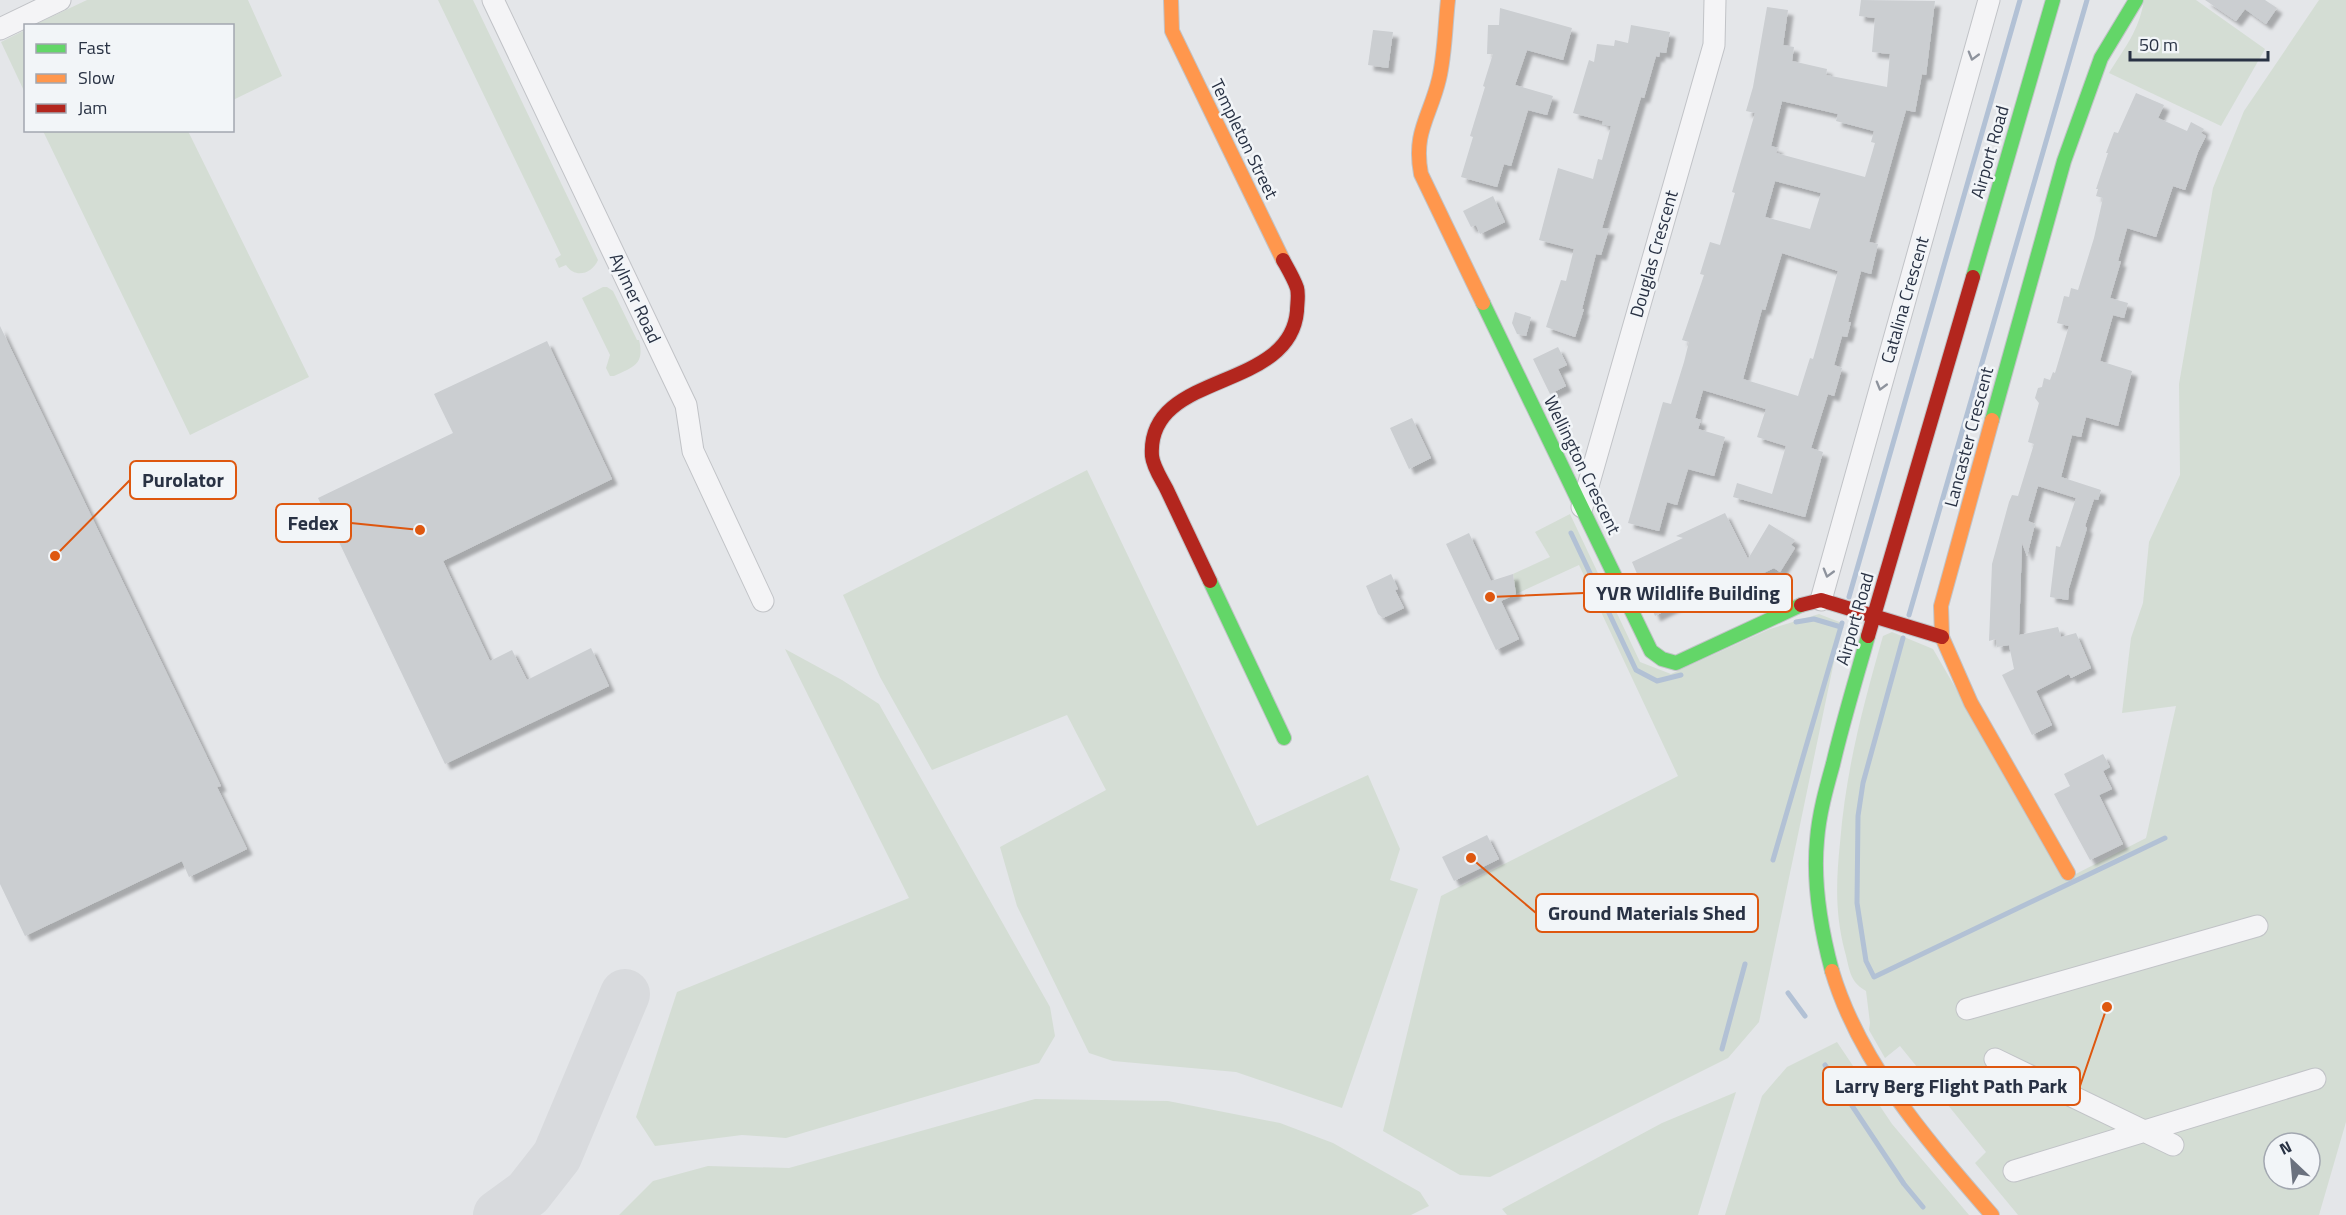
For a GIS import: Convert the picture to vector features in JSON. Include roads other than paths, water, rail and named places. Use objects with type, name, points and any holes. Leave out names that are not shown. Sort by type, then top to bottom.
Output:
[{"type":"street","points":[[0,29],[60,0]]},
{"type":"street","name":"Aylmer Road","points":[[493,0],[686,405],[693,451],[763,601]]},
{"type":"street","name":"Templeton Street","points":[[1171,0],[1172,31],[1298,290],[1294,327],[1278,352],[1261,363],[1176,403],[1156,430],[1152,458],[1284,738]]},
{"type":"street","name":"Wellington Crescent","points":[[1448,0],[1439,79],[1421,128],[1417,154],[1421,174],[1651,651],[1662,659],[1676,663],[1807,602],[1821,600]]},
{"type":"street","name":"Douglas Crescent","points":[[1582,507],[1713,45],[1715,0]]},
{"type":"street","name":"Catalina Crescent","points":[[1821,600],[1989,0]]},
{"type":"street","name":"Airport Road","points":[[1992,1215],[1904,1108],[1860,1037],[1833,975],[1823,928],[1816,868],[1817,837],[1838,741],[2053,0]]},
{"type":"street","name":"Lancaster Crescent","points":[[2068,873],[1971,703],[1942,637],[1941,606],[2064,161],[2101,58],[2136,0]]},
{"type":"street","points":[[1821,600],[1942,637]]},
{"type":"street","points":[[1966,1009],[2258,926]]},
{"type":"street","points":[[1995,1059],[2173,1145]]},
{"type":"street","points":[[2014,1171],[2315,1079]]},
{"type":"waterway","points":[[1849,597],[2020,0]]},
{"type":"waterway","points":[[1909,615],[2087,0]]},
{"type":"waterway","points":[[1571,533],[1636,670],[1657,681],[1681,675]]},
{"type":"waterway","points":[[1796,622],[1814,619],[1841,627]]},
{"type":"waterway","points":[[1773,860],[1842,623]]},
{"type":"waterway","points":[[1903,638],[1863,783],[1858,816],[1857,903],[1866,961],[1874,977],[2165,838]]},
{"type":"waterway","points":[[1722,1049],[1745,964]]},
{"type":"waterway","points":[[1788,993],[1805,1016]]},
{"type":"waterway","points":[[1825,1065],[1904,1184],[1923,1207]]},
{"type":"place","name":"Fedex","points":[[420,530]]},
{"type":"place","name":"Purolator","points":[[55,556]]},
{"type":"place","name":"YVR Wildlife Building","points":[[1490,597]]},
{"type":"place","name":"Ground Materials Shed","points":[[1471,858]]},
{"type":"place","name":"Larry Berg Flight Path Park","points":[[2107,1007]]}]
